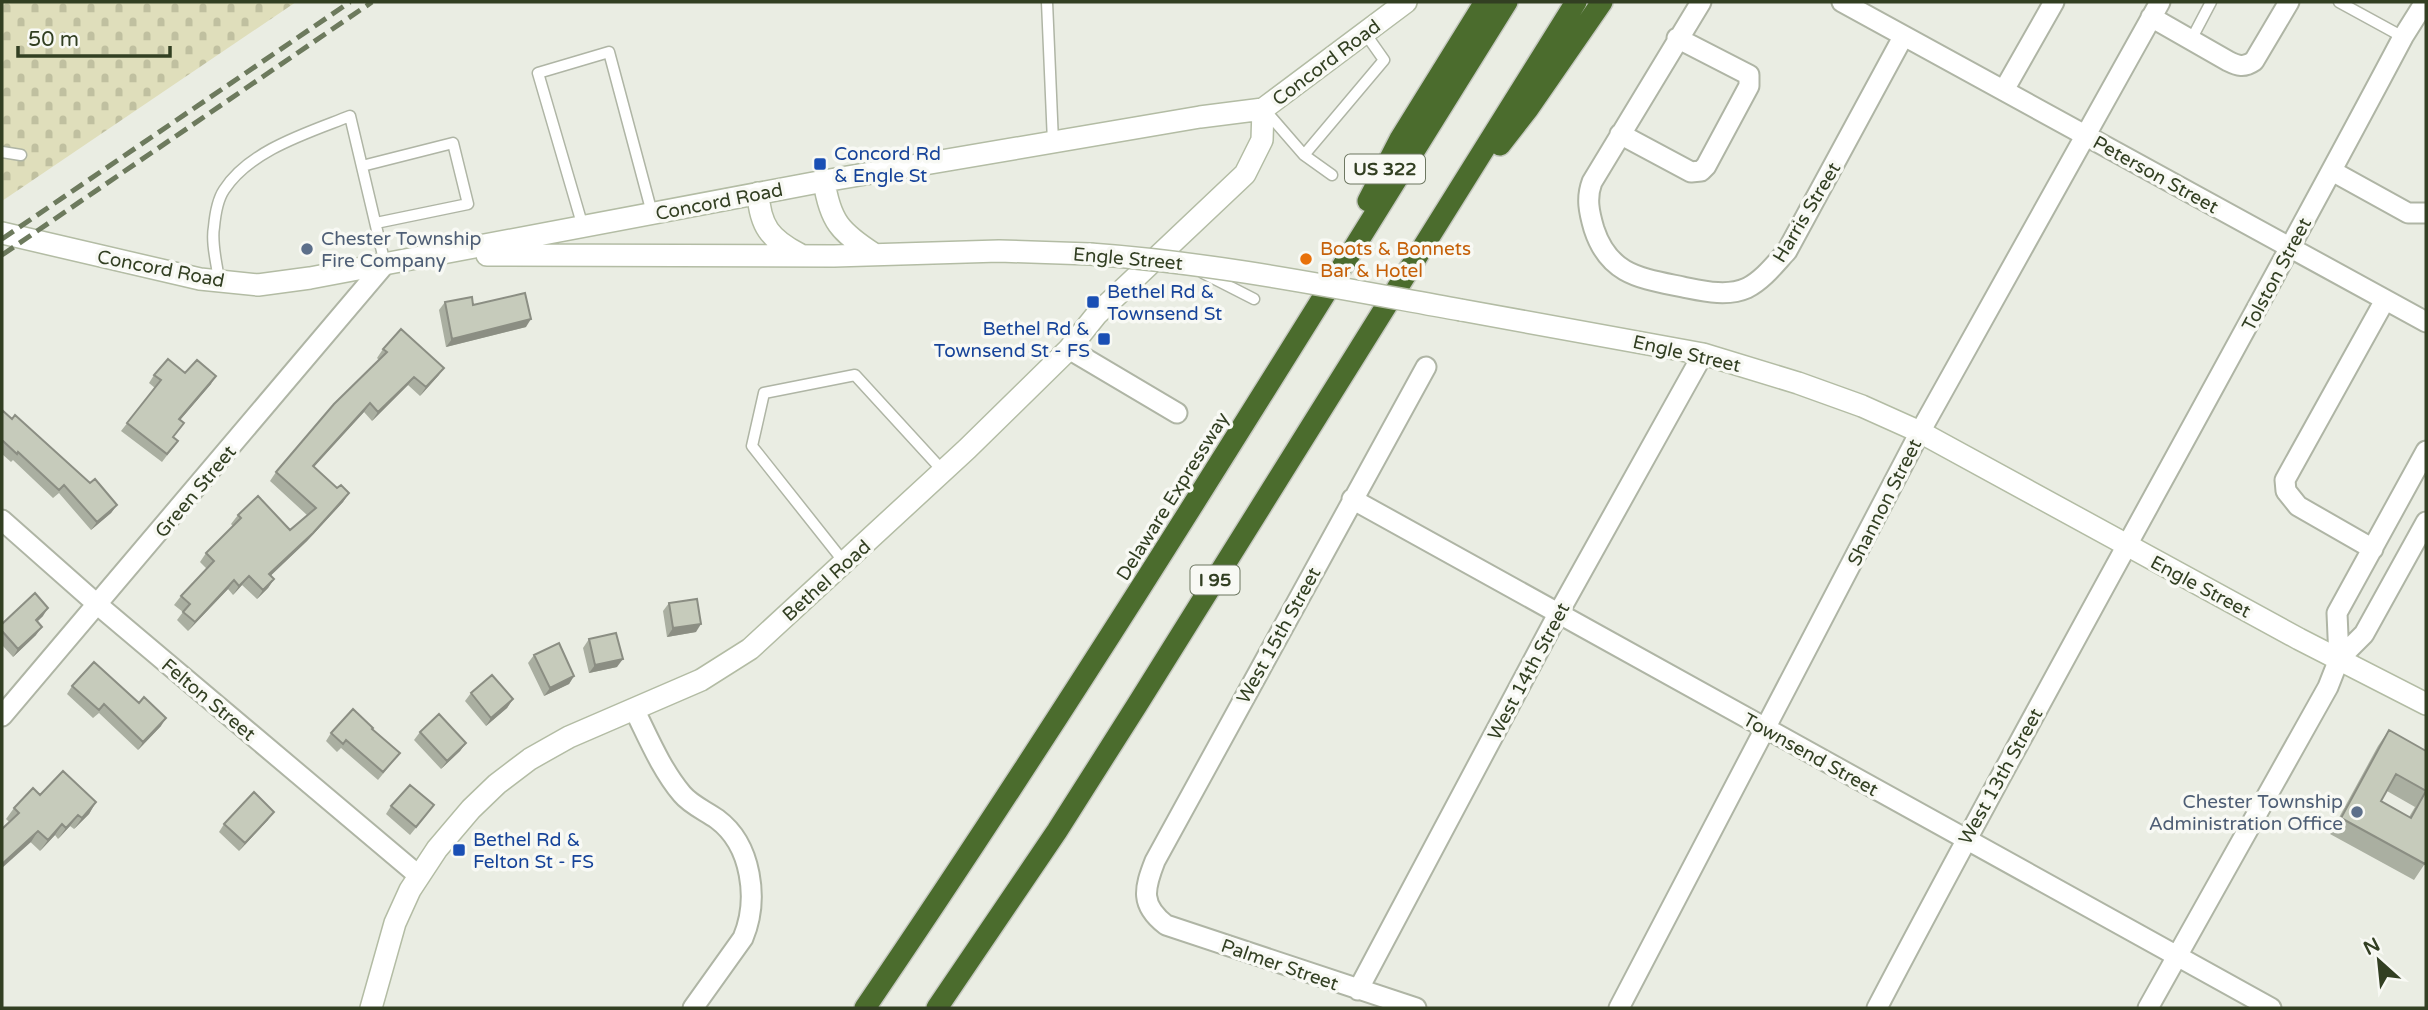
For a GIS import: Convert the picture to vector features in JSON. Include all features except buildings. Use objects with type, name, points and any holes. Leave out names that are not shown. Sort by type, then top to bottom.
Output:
[{"type":"highway","name":"US 322","points":[[1295,343],[1400,139],[1485,2]]},
{"type":"highway","name":"Delaware Expressway","points":[[865,1008],[999,811],[1507,2]]},
{"type":"highway","name":"I 95","points":[[937,1008],[1079,796],[1576,2]]},
{"type":"highway","points":[[1432,232],[1528,109],[1602,2]]},
{"type":"main road","name":"Concord Road","points":[[2,233],[200,279],[258,285],[310,278],[824,181],[1200,117],[1263,109],[1406,2]]},
{"type":"main road","name":"Bethel Road","points":[[370,1008],[396,923],[418,875],[471,808],[519,767],[569,737],[701,680],[750,649],[943,472],[1069,349],[1097,314],[1245,174],[1262,140],[1263,109]]},
{"type":"main road","points":[[824,181],[835,222],[850,239],[874,254]]},
{"type":"main road","points":[[758,194],[761,218],[772,237],[800,255]]},
{"type":"main road","name":"Engle Street","points":[[441,255],[800,255],[999,251],[1152,258],[1233,269],[1703,354],[1863,406],[1920,432],[2127,546],[2426,704]]},
{"type":"street","name":"Harris Street","points":[[1701,2],[1620,134],[1589,192],[1591,220],[1598,242],[1606,256],[1619,268],[1650,280],[1712,292],[1746,288],[1765,275],[1787,251],[1903,37]]},
{"type":"street","name":"Peterson Street","points":[[1842,2],[2426,322]]},
{"type":"street","name":"Peterson Street","points":[[1865,2],[1885,26]]},
{"type":"street","points":[[2004,90],[2054,2]]},
{"type":"street","points":[[2156,10],[2191,40],[2239,66],[2254,61],[2289,2]]},
{"type":"street","name":"Tolston Street","points":[[2127,546],[2403,37],[2425,2]]},
{"type":"street","name":"Shannon Street","points":[[1619,1008],[1920,432],[2156,10]]},
{"type":"street","points":[[1620,134],[1690,172],[1701,171],[1706,166],[1751,80],[1746,72],[1677,38]]},
{"type":"street","points":[[2332,172],[2408,213],[2426,213]]},
{"type":"street","name":"Green Street","points":[[2,716],[385,264]]},
{"type":"street","points":[[2373,549],[2298,506],[2286,491],[2285,480],[2385,300]]},
{"type":"street","points":[[1069,349],[1177,413]]},
{"type":"street","name":"West 14th Street","points":[[1358,990],[1558,614],[1703,354]]},
{"type":"street","name":"West 15th Street","points":[[1150,908],[1146,899],[1146,888],[1155,861],[1426,367]]},
{"type":"street","points":[[2339,659],[2337,613],[2426,451]]},
{"type":"street","name":"Townsend Street","points":[[1352,499],[2271,1008]]},
{"type":"street","name":"Felton Street","points":[[2,520],[98,605],[418,875]]},
{"type":"street","points":[[2148,1008],[2328,687],[2339,659],[2364,634],[2426,522]]},
{"type":"street","name":"West 13th Street","points":[[1877,1008],[1966,839],[2127,546]]},
{"type":"street","points":[[634,709],[674,784],[684,797],[719,820],[731,832],[746,862],[752,909],[749,925],[743,938],[693,1008]]},
{"type":"street","name":"Palmer Street","points":[[1150,908],[1166,925],[1416,1008]]},
{"type":"lane","points":[[1047,2],[1054,142]]},
{"type":"lane","points":[[2191,40],[2211,2]]},
{"type":"lane","points":[[2339,2],[2403,37]]},
{"type":"lane","points":[[1304,155],[1384,60],[1365,33]]},
{"type":"lane","points":[[583,227],[538,73],[609,52],[652,214]]},
{"type":"lane","points":[[1263,109],[1304,155],[1332,175]]},
{"type":"lane","points":[[219,281],[213,229],[222,193],[237,174],[295,138],[350,116],[385,264]]},
{"type":"lane","points":[[362,166],[453,143],[468,204],[376,223]]},
{"type":"lane","points":[[2,152],[21,155]]},
{"type":"lane","points":[[1162,252],[1254,299]]},
{"type":"lane","points":[[845,564],[752,446],[764,393],[855,375],[943,472]]},
{"type":"green space","points":[[2,2],[296,2],[2,201]]},
{"type":"railway","points":[[2,239],[350,2]]},
{"type":"railway","points":[[2,255],[372,2]]},
{"type":"place","name":"Concord Rd & Engle St","points":[[820,164]]},
{"type":"place","name":"Chester Township Fire Company","points":[[307,249]]},
{"type":"place","name":"Boots & Bonnets Bar & Hotel","points":[[1306,259]]},
{"type":"place","name":"Bethel Rd & Townsend St","points":[[1093,302]]},
{"type":"place","name":"Bethel Rd & Townsend St - FS","points":[[1104,339]]},
{"type":"place","name":"Chester Township Administration Office","points":[[2357,812]]},
{"type":"place","name":"Bethel Rd & Felton St - FS","points":[[459,850]]}]
